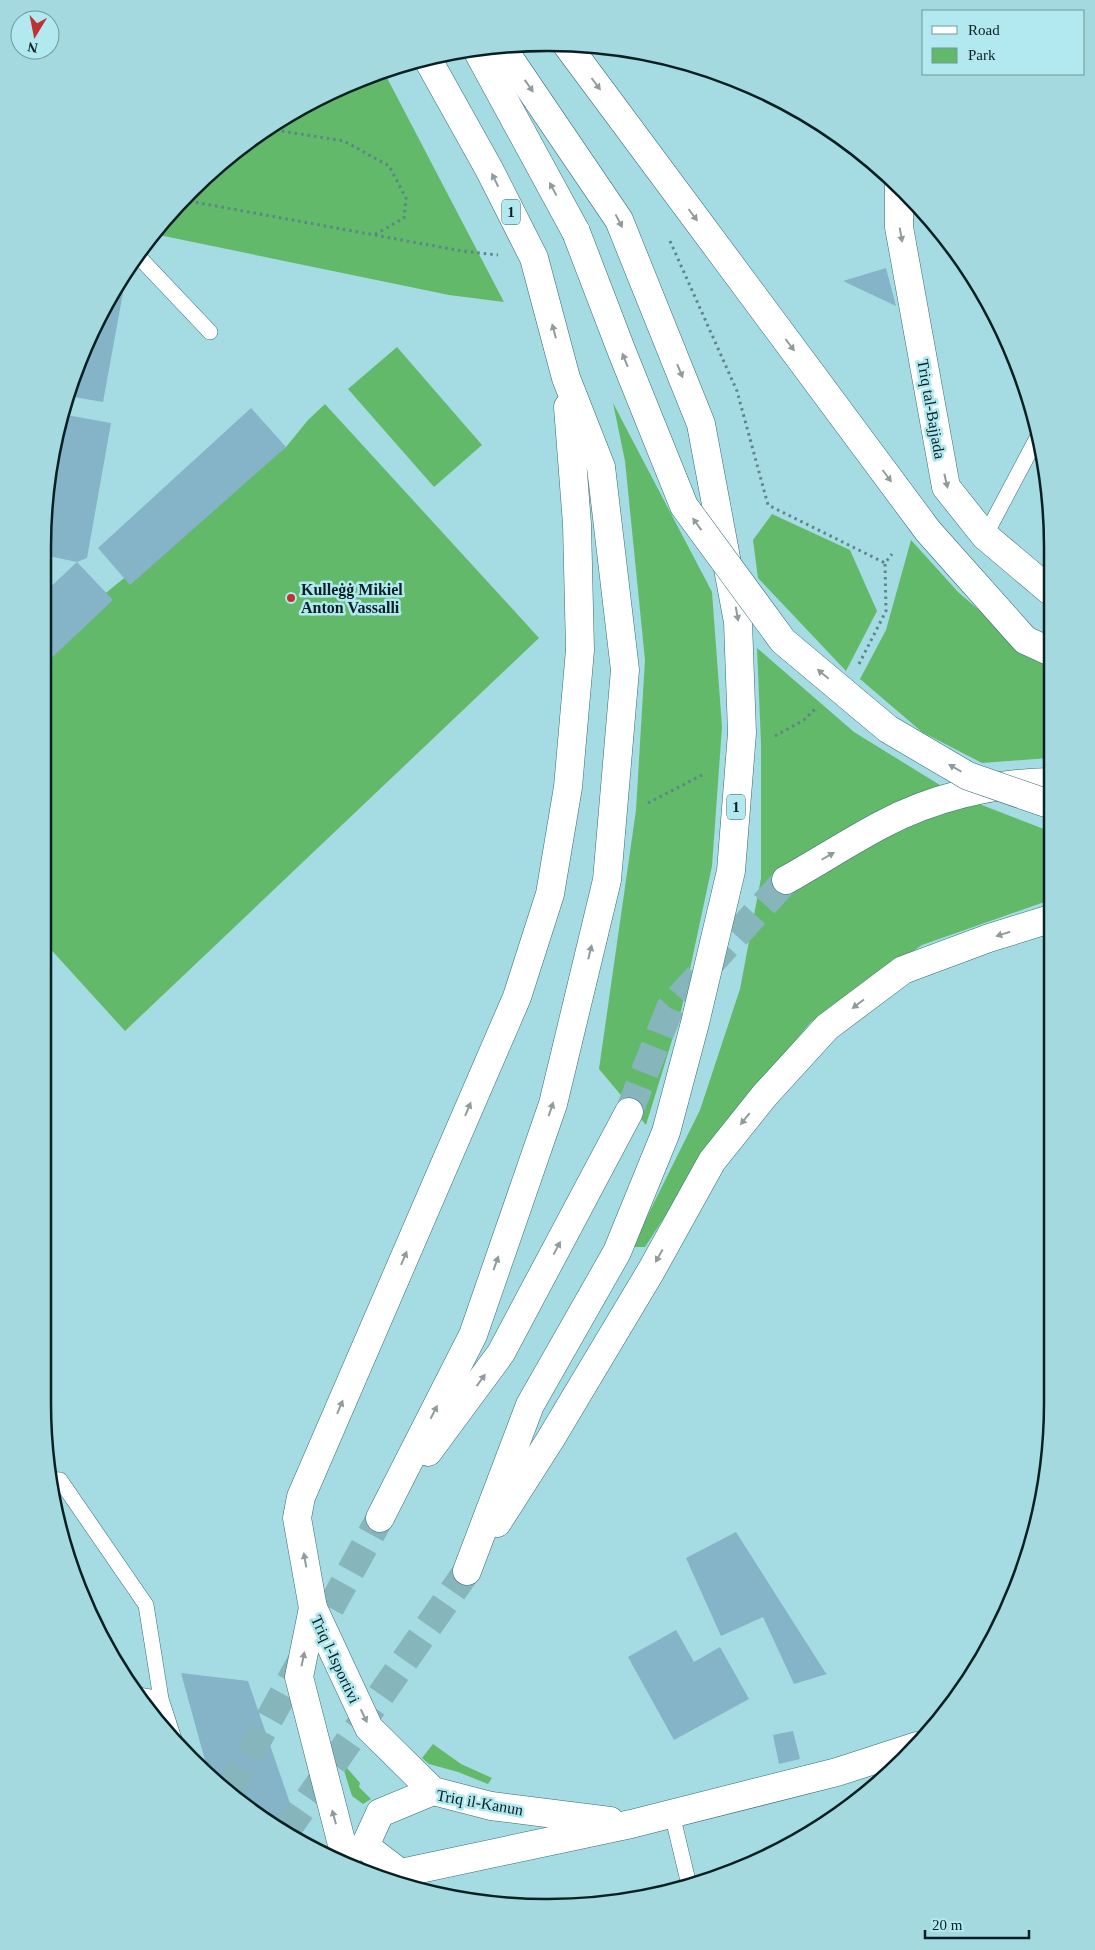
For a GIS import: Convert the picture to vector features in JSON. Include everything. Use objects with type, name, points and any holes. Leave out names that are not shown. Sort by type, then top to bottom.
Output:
[{"type":"main road","points":[[572,52],[928,531],[1026,640],[1044,649]]},
{"type":"main road","name":"1","points":[[506,53],[619,220],[701,424],[738,622],[742,732],[731,871],[695,1023],[666,1132],[617,1252],[530,1405],[467,1571],[550,1440],[651,1271],[712,1162],[764,1096],[827,1027],[903,970],[988,938],[1044,920]]},
{"type":"main road","points":[[480,56],[576,232],[684,506],[783,640],[888,729],[968,776],[1044,802]]},
{"type":"main road","name":"1","points":[[431,65],[489,169],[534,258],[566,378],[601,467],[625,670],[607,880],[553,1104],[473,1335],[380,1518],[501,1352],[629,1112]]},
{"type":"main road","name":"Triq tal-Bajjada","points":[[899,198],[899,227],[946,487],[985,536],[1044,586]]},
{"type":"main road","points":[[313,1608],[297,1518],[301,1497],[517,997],[550,894],[568,787],[580,650],[577,524],[566,378]]},
{"type":"main road","points":[[786,880],[883,824],[956,795],[1023,782],[1044,782]]},
{"type":"main road","name":"Triq l-Isportivi","points":[[313,1608],[369,1728],[433,1791]]},
{"type":"main road","name":"Triq l-Isportivi","points":[[313,1608],[299,1677],[345,1855]]},
{"type":"main road","name":"Triq il-Kanun","points":[[395,1874],[631,1824],[837,1772],[899,1752]]},
{"type":"main road","name":"Triq il-Kanun","points":[[389,1872],[366,1846],[380,1813],[433,1791],[491,1806],[631,1824]]},
{"type":"lane","points":[[143,261],[210,332]]},
{"type":"lane","points":[[985,536],[1033,446]]},
{"type":"lane","points":[[57,1480],[60,1480],[146,1604],[161,1699],[169,1724]]},
{"type":"lane","points":[[148,1697],[161,1699]]},
{"type":"lane","points":[[672,1814],[687,1878]]},
{"type":"path","points":[[279,130],[344,141],[389,166],[406,198],[404,218],[374,235]]},
{"type":"path","points":[[192,202],[462,251],[534,258]]},
{"type":"path","points":[[669,239],[737,391],[768,505],[885,563]]},
{"type":"path","points":[[648,803],[702,774]]},
{"type":"green space","points":[[387,78],[504,302],[449,295],[162,236],[174,220],[220,174],[272,135],[328,102]]},
{"type":"green space","points":[[397,347],[482,445],[434,487],[348,389]]},
{"type":"green space","points":[[613,403],[712,592],[722,727],[712,866],[681,1011],[646,1125],[599,1069],[636,810],[645,660],[625,461]]},
{"type":"green space","points":[[325,404],[539,638],[125,1031],[51,950],[51,637],[286,447],[308,420]]},
{"type":"green space","points":[[772,514],[850,550],[877,611],[846,671],[758,578],[753,540]]},
{"type":"green space","points":[[911,540],[958,592],[1035,658],[1044,663],[1044,758],[982,763],[922,732],[860,679],[886,630]]},
{"type":"green space","points":[[757,648],[854,732],[956,795],[1044,829],[1044,902],[922,945],[811,1022],[725,1124],[645,1247],[632,1247],[700,1110],[740,989],[761,878],[761,743]]},
{"type":"green space","points":[[433,1744],[461,1764],[492,1778],[488,1784],[458,1772],[429,1764],[422,1758]]},
{"type":"green space","points":[[341,1761],[360,1783],[359,1787],[371,1799],[363,1804],[352,1796]]},
{"type":"building","points":[[886,268],[896,306],[843,281]]},
{"type":"building","points":[[123,290],[103,402],[75,397],[102,328]]},
{"type":"building","points":[[251,408],[286,447],[130,585],[98,548]]},
{"type":"building","points":[[69,415],[111,423],[87,558],[77,562],[51,556],[55,483]]},
{"type":"building","points":[[77,562],[113,600],[51,658],[51,586]]},
{"type":"building","points":[[736,1532],[827,1674],[794,1684],[763,1617],[721,1636],[686,1558]]},
{"type":"building","points":[[676,1630],[694,1662],[720,1647],[749,1699],[674,1740],[628,1657]]},
{"type":"building","points":[[181,1673],[248,1681],[300,1833],[245,1796],[205,1761]]},
{"type":"building","points":[[793,1731],[800,1759],[779,1764],[773,1735]]},
{"type":"tunnel","points":[[629,1112],[670,1008],[786,880]]},
{"type":"tunnel","points":[[232,1786],[380,1518]]},
{"type":"tunnel","points":[[290,1826],[467,1571]]},
{"type":"place","name":"Kulleġġ Mikiel Anton Vassalli","points":[[291,598]]}]
